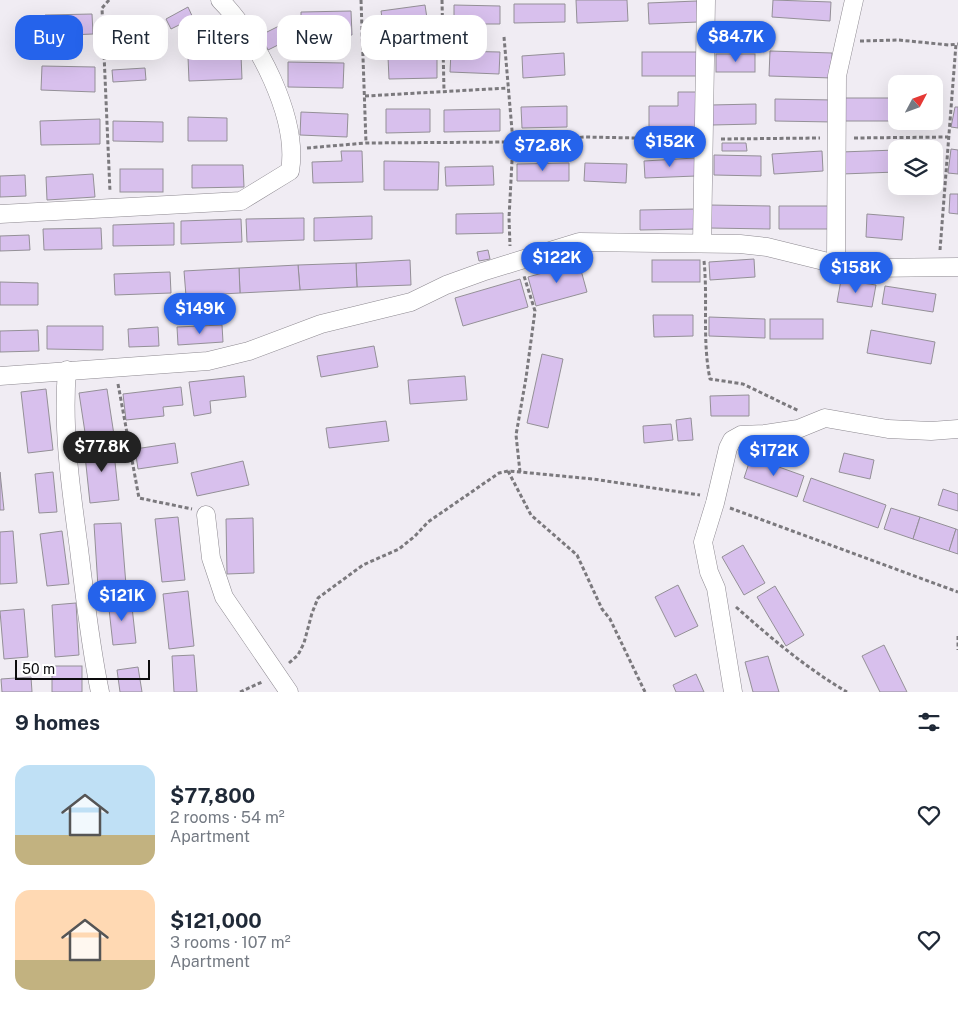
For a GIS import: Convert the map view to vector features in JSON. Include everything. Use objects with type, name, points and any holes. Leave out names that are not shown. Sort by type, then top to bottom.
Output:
[{"type":"street","points":[[0,214],[241,201],[290,171],[292,157],[283,105],[270,74],[253,44],[220,0]]},
{"type":"street","points":[[702,243],[706,0]]},
{"type":"street","points":[[836,264],[837,76],[854,0]]},
{"type":"street","points":[[0,376],[208,361],[249,351],[321,324],[412,302],[446,285],[515,260],[579,242],[702,243],[767,247],[836,264],[867,268],[958,267]]},
{"type":"street","points":[[66,370],[64,406],[75,521],[93,657],[100,692]]},
{"type":"street","points":[[733,692],[716,588],[705,555],[703,542],[716,500],[728,448],[732,440],[741,434],[765,434],[798,428],[826,418],[888,429],[958,430]]},
{"type":"street","points":[[206,515],[211,558],[224,597],[289,692]]},
{"type":"path","points":[[109,0],[102,8],[111,207]]},
{"type":"path","points":[[361,0],[366,143]]},
{"type":"path","points":[[442,0],[444,92]]},
{"type":"path","points":[[504,37],[513,142],[509,218],[515,260],[535,311],[516,434],[520,472]]},
{"type":"path","points":[[845,41],[900,40],[949,46],[957,44],[948,137],[939,268]]},
{"type":"path","points":[[365,96],[508,88]]},
{"type":"path","points":[[291,149],[366,143],[513,142],[586,137],[704,139],[948,137]]},
{"type":"path","points":[[702,243],[706,280],[705,354],[710,379],[743,384],[800,412],[826,418]]},
{"type":"path","points":[[115,368],[139,498],[199,511],[206,515]]},
{"type":"path","points":[[508,471],[531,515],[577,555],[645,692]]},
{"type":"path","points":[[240,692],[276,674],[298,655],[304,643],[318,598],[363,565],[399,549],[428,522],[499,473],[508,471],[593,479],[716,500],[958,592]]},
{"type":"path","points":[[716,588],[779,645],[831,683],[847,692]]},
{"type":"path","points":[[958,636],[958,650]]},
{"type":"building","points":[[576,0],[627,0],[628,21],[577,23]]},
{"type":"building","points":[[773,0],[831,2],[830,21],[772,17]]},
{"type":"building","points":[[697,1],[698,22],[649,24],[648,3]]},
{"type":"building","points":[[514,4],[565,4],[565,22],[514,23]]},
{"type":"building","points":[[425,5],[426,15],[382,15],[381,11]]},
{"type":"building","points":[[454,5],[500,6],[500,24],[487,24],[487,15],[454,15]]},
{"type":"building","points":[[188,7],[192,15],[178,15],[178,26],[171,29],[168,18]]},
{"type":"building","points":[[351,11],[352,35],[351,15],[301,15],[301,12]]},
{"type":"building","points":[[92,14],[93,34],[83,34],[83,15],[45,15]]},
{"type":"building","points":[[277,27],[277,46],[268,50],[267,48],[267,32]]},
{"type":"building","points":[[770,51],[832,53],[832,78],[769,76]]},
{"type":"building","points":[[487,52],[500,52],[499,74],[450,72],[451,60],[487,60]]},
{"type":"building","points":[[642,52],[698,52],[698,76],[642,76]]},
{"type":"building","points":[[564,53],[565,75],[523,78],[522,56]]},
{"type":"building","points":[[716,54],[755,54],[755,72],[716,72]]},
{"type":"building","points":[[188,60],[241,60],[242,79],[189,81]]},
{"type":"building","points":[[388,60],[437,60],[437,78],[389,79]]},
{"type":"building","points":[[288,62],[344,63],[343,88],[288,87]]},
{"type":"building","points":[[42,66],[95,67],[95,92],[41,90]]},
{"type":"building","points":[[145,68],[146,80],[113,82],[112,70]]},
{"type":"building","points":[[678,92],[698,92],[699,128],[649,129],[649,106],[678,106]]},
{"type":"building","points":[[840,98],[888,98],[888,121],[840,121]]},
{"type":"building","points":[[775,99],[833,100],[833,122],[775,121]]},
{"type":"building","points":[[756,104],[756,124],[712,125],[711,105]]},
{"type":"building","points":[[567,106],[567,127],[522,128],[521,107]]},
{"type":"building","points":[[955,107],[958,107],[958,128],[951,127]]},
{"type":"building","points":[[386,109],[430,109],[430,132],[386,133]]},
{"type":"building","points":[[500,109],[500,131],[444,132],[444,110]]},
{"type":"building","points":[[301,112],[348,114],[347,137],[300,135]]},
{"type":"building","points":[[188,117],[227,118],[227,141],[188,141]]},
{"type":"building","points":[[100,119],[100,144],[41,145],[40,121]]},
{"type":"building","points":[[113,121],[163,122],[163,142],[113,141]]},
{"type":"building","points":[[722,143],[746,143],[747,151],[722,151]]},
{"type":"building","points":[[951,149],[958,150],[958,174],[948,173]]},
{"type":"building","points":[[888,150],[888,172],[842,174],[841,152]]},
{"type":"building","points":[[341,151],[362,151],[363,182],[313,183],[312,162],[342,161]]},
{"type":"building","points":[[822,151],[823,171],[774,174],[772,154]]},
{"type":"building","points":[[714,155],[761,156],[761,176],[714,175]]},
{"type":"building","points":[[695,158],[696,176],[645,178],[644,161]]},
{"type":"building","points":[[384,161],[439,162],[438,190],[384,190]]},
{"type":"building","points":[[569,163],[569,181],[517,181],[517,164]]},
{"type":"building","points":[[585,163],[627,164],[626,183],[584,181]]},
{"type":"building","points":[[192,165],[243,165],[244,187],[192,188]]},
{"type":"building","points":[[493,166],[494,185],[446,186],[445,167]]},
{"type":"building","points":[[120,169],[163,169],[163,192],[120,192]]},
{"type":"building","points":[[93,174],[95,197],[47,200],[46,177]]},
{"type":"building","points":[[25,175],[26,196],[0,197],[0,176]]},
{"type":"building","points":[[950,194],[958,194],[958,214],[949,213]]},
{"type":"building","points":[[709,205],[770,206],[770,229],[709,228]]},
{"type":"building","points":[[779,206],[829,206],[830,229],[779,229]]},
{"type":"building","points":[[696,209],[696,229],[640,230],[640,210]]},
{"type":"building","points":[[503,213],[503,233],[456,234],[456,214]]},
{"type":"building","points":[[867,214],[904,217],[902,240],[866,237]]},
{"type":"building","points":[[372,216],[372,239],[314,241],[314,218]]},
{"type":"building","points":[[304,218],[304,240],[247,242],[246,219]]},
{"type":"building","points":[[241,219],[242,242],[181,244],[181,221]]},
{"type":"building","points":[[174,223],[174,245],[113,246],[113,225]]},
{"type":"building","points":[[101,228],[102,249],[44,250],[43,229]]},
{"type":"building","points":[[29,235],[30,250],[0,251],[0,236]]},
{"type":"building","points":[[488,250],[490,259],[479,261],[477,252]]},
{"type":"building","points":[[754,259],[755,277],[710,280],[709,262]]},
{"type":"building","points":[[410,260],[411,285],[357,287],[356,263]]},
{"type":"building","points":[[652,260],[700,260],[700,282],[652,282]]},
{"type":"building","points":[[356,263],[357,287],[300,290],[298,265]]},
{"type":"building","points":[[579,263],[587,292],[536,306],[528,277]]},
{"type":"building","points":[[298,265],[300,290],[240,293],[239,268]]},
{"type":"building","points":[[239,268],[240,293],[186,296],[184,271]]},
{"type":"building","points":[[170,272],[171,293],[115,295],[114,274]]},
{"type":"building","points":[[520,279],[528,307],[463,326],[455,298]]},
{"type":"building","points":[[841,280],[876,285],[872,307],[837,302]]},
{"type":"building","points":[[0,282],[38,283],[38,305],[0,305]]},
{"type":"building","points":[[885,286],[936,294],[933,312],[882,304]]},
{"type":"building","points":[[653,315],[693,315],[693,336],[654,337]]},
{"type":"building","points":[[709,317],[765,319],[765,338],[709,336]]},
{"type":"building","points":[[770,319],[823,319],[823,339],[770,339]]},
{"type":"building","points":[[222,325],[223,342],[178,345],[177,327]]},
{"type":"building","points":[[47,326],[103,326],[103,350],[47,349]]},
{"type":"building","points":[[158,327],[159,346],[129,347],[128,329]]},
{"type":"building","points":[[38,330],[39,351],[0,352],[0,331]]},
{"type":"building","points":[[871,330],[935,342],[931,364],[867,353]]},
{"type":"building","points":[[374,346],[378,367],[321,377],[317,356]]},
{"type":"building","points":[[542,354],[563,359],[548,428],[527,423]]},
{"type":"building","points":[[244,376],[246,397],[210,401],[211,413],[194,416],[189,382]]},
{"type":"building","points":[[465,376],[467,400],[410,404],[408,380]]},
{"type":"building","points":[[181,387],[183,405],[163,407],[164,416],[126,420],[123,394]]},
{"type":"building","points":[[46,389],[53,450],[28,453],[21,392]]},
{"type":"building","points":[[107,389],[114,435],[86,439],[79,393]]},
{"type":"building","points":[[749,395],[749,416],[711,416],[710,396]]},
{"type":"building","points":[[691,418],[693,440],[678,441],[676,420]]},
{"type":"building","points":[[386,421],[389,441],[329,448],[326,428]]},
{"type":"building","points":[[671,424],[673,440],[644,443],[643,426]]},
{"type":"building","points":[[113,443],[119,500],[90,503],[84,446]]},
{"type":"building","points":[[175,443],[178,463],[138,469],[135,449]]},
{"type":"building","points":[[844,453],[874,460],[870,479],[839,472]]},
{"type":"building","points":[[751,457],[804,476],[797,497],[744,478]]},
{"type":"building","points":[[243,461],[249,485],[197,496],[191,473]]},
{"type":"building","points":[[0,472],[4,510],[0,510]]},
{"type":"building","points":[[53,472],[57,512],[39,513],[35,474]]},
{"type":"building","points":[[811,478],[886,505],[878,528],[803,501]]},
{"type":"building","points":[[943,489],[958,494],[958,511],[938,505]]},
{"type":"building","points":[[891,508],[920,517],[913,539],[884,529]]},
{"type":"building","points":[[178,517],[185,580],[162,582],[155,519]]},
{"type":"building","points":[[920,517],[956,529],[949,551],[913,539]]},
{"type":"building","points":[[253,518],[254,573],[227,574],[226,519]]},
{"type":"building","points":[[121,523],[126,585],[98,587],[94,524]]},
{"type":"building","points":[[956,529],[958,530],[958,554],[949,551]]},
{"type":"building","points":[[13,531],[17,583],[0,584],[0,532]]},
{"type":"building","points":[[62,531],[69,584],[47,586],[40,534]]},
{"type":"building","points":[[743,545],[765,583],[744,595],[722,557]]},
{"type":"building","points":[[678,585],[698,626],[675,637],[655,597]]},
{"type":"building","points":[[775,586],[804,635],[786,646],[757,597]]},
{"type":"building","points":[[188,591],[194,646],[169,649],[163,594]]},
{"type":"building","points":[[131,598],[136,643],[113,645],[108,600]]},
{"type":"building","points":[[76,603],[79,655],[55,657],[52,605]]},
{"type":"building","points":[[24,609],[28,657],[4,659],[0,611]]},
{"type":"building","points":[[884,645],[907,692],[880,692],[862,656]]},
{"type":"building","points":[[194,655],[197,692],[174,692],[172,656]]},
{"type":"building","points":[[768,656],[779,692],[753,692],[745,662]]},
{"type":"building","points":[[52,666],[82,666],[82,692],[52,692]]},
{"type":"building","points":[[138,667],[142,692],[120,692],[117,670]]},
{"type":"building","points":[[696,674],[704,692],[676,692],[673,685]]},
{"type":"building","points":[[31,677],[32,692],[2,692],[1,679]]}]
